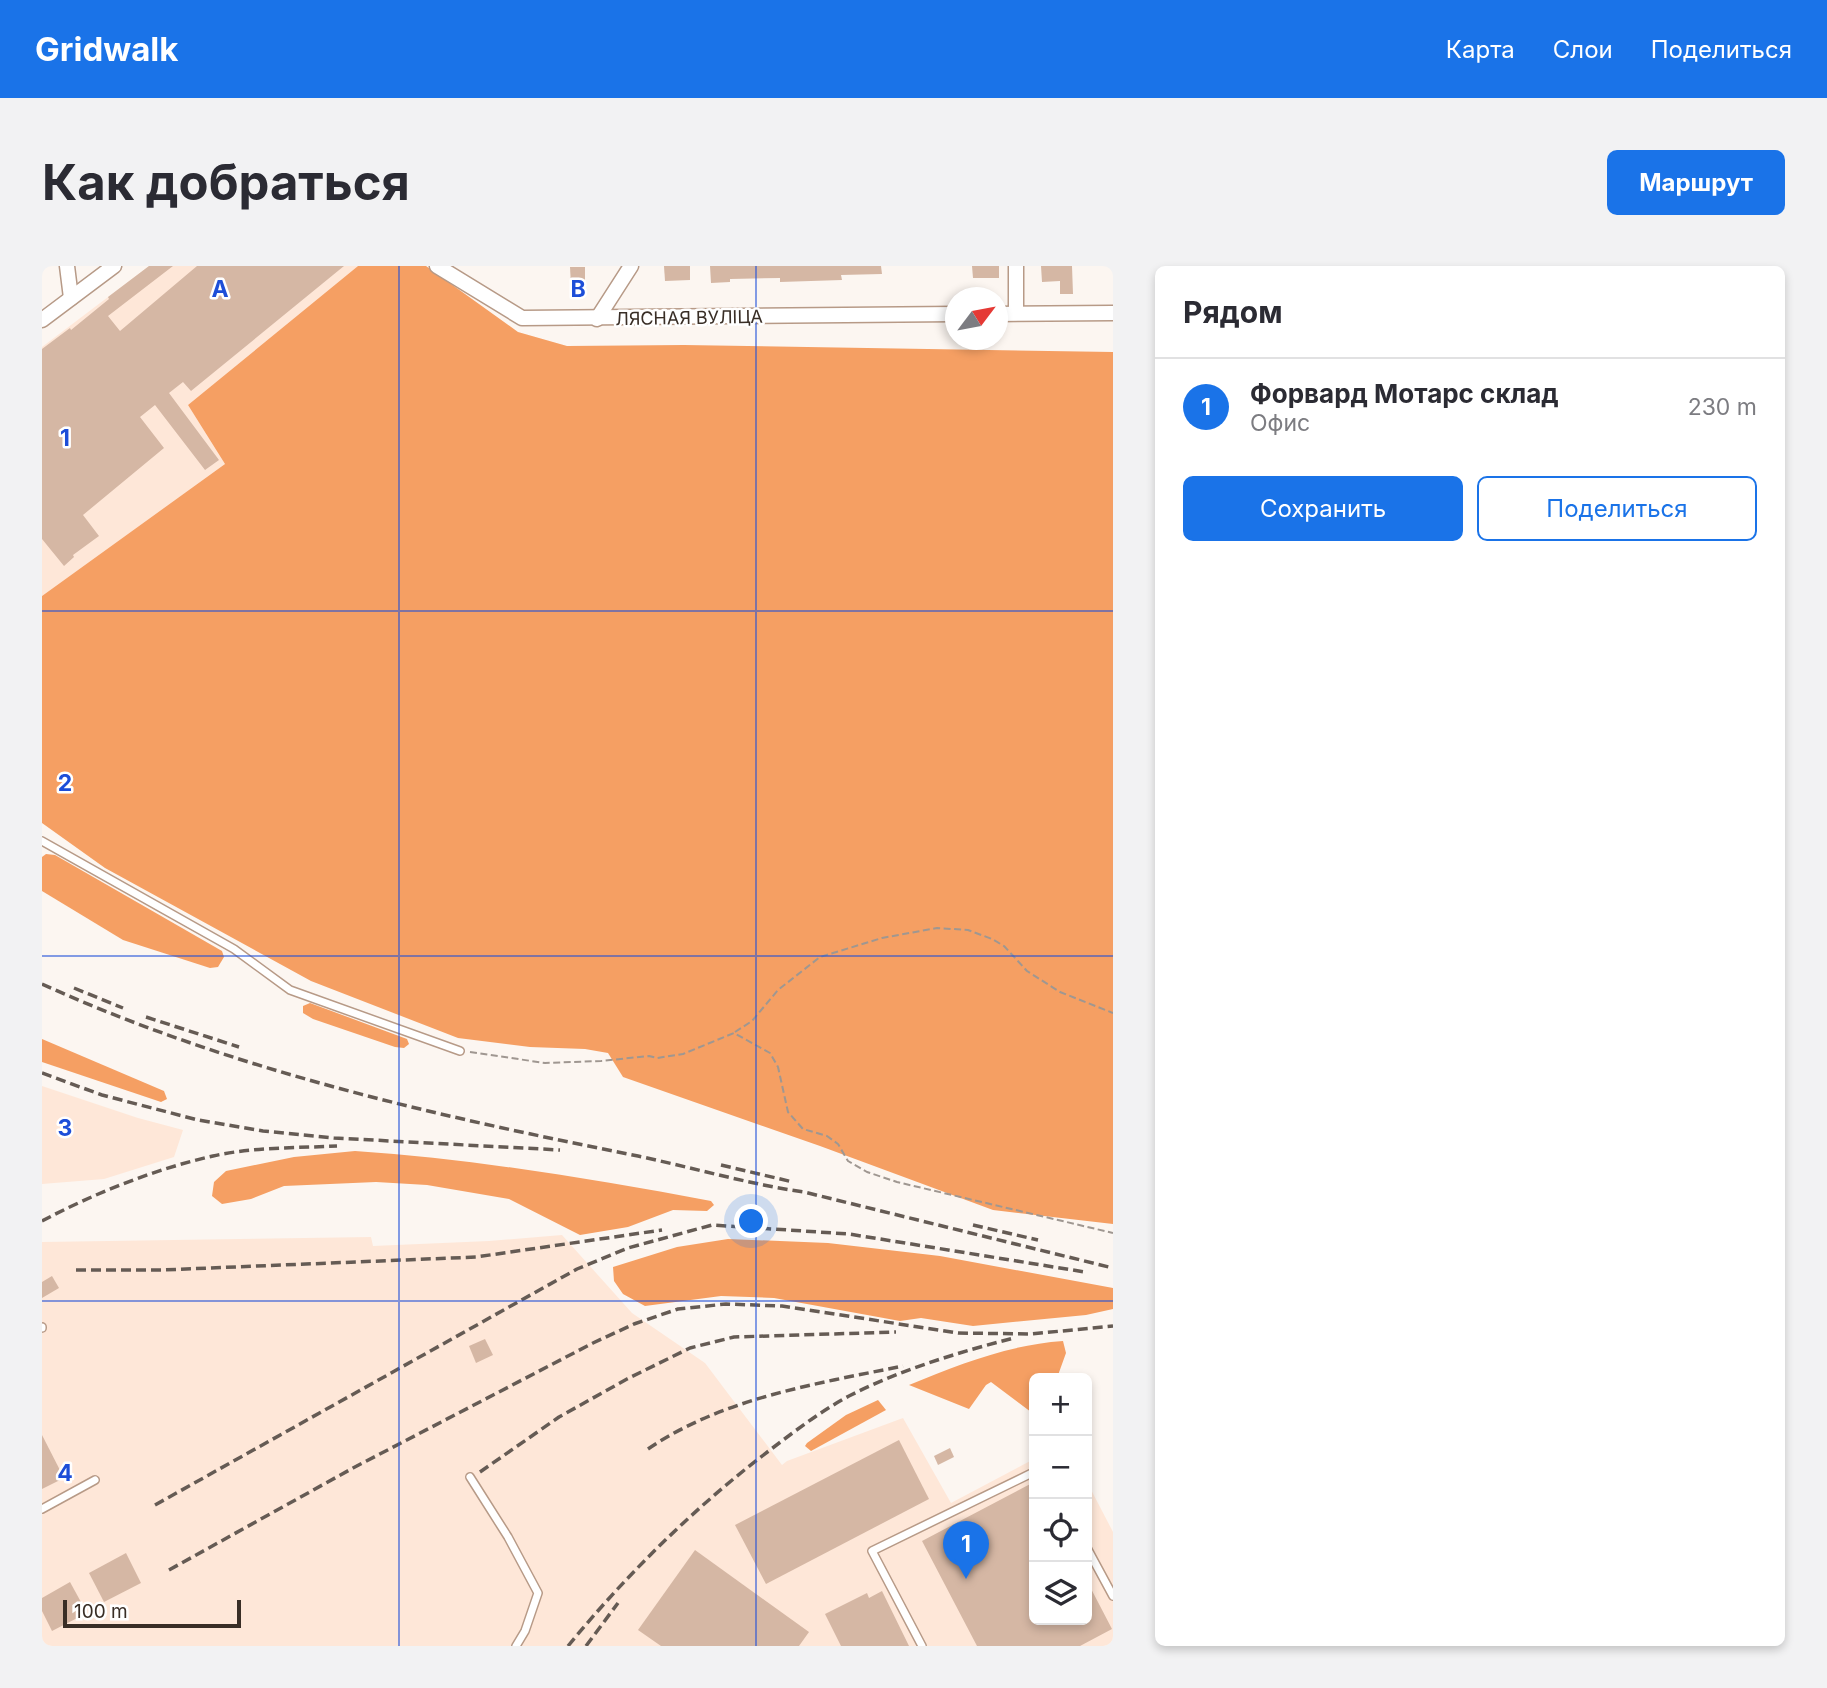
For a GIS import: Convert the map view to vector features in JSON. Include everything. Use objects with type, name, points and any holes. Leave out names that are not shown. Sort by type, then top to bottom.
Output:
[{"type":"street","points":[[67,266],[71,298]]},
{"type":"street","points":[[42,320],[114,266]]},
{"type":"street","name":"ЛЯСНАЯ ВУЛІЦА","points":[[437,266],[522,318],[945,314]]},
{"type":"street","points":[[597,319],[631,266]]},
{"type":"street","points":[[1016,266],[1016,313]]},
{"type":"street","points":[[1008,313],[1113,313]]},
{"type":"lane","points":[[42,841],[234,949],[290,990],[460,1051]]},
{"type":"lane","points":[[922,1646],[872,1551],[1029,1474]]},
{"type":"lane","points":[[470,1477],[508,1537],[538,1594],[516,1646]]},
{"type":"lane","points":[[42,1509],[95,1480]]},
{"type":"lane","points":[[1092,1557],[1113,1596]]},
{"type":"path","points":[[460,1051],[545,1063],[649,1056],[657,1058],[683,1054],[734,1033],[752,1021],[778,990],[821,957],[881,937],[937,928],[968,930],[992,939],[1004,946],[1027,971],[1060,992],[1113,1013]]},
{"type":"path","points":[[734,1033],[770,1053],[778,1067],[788,1112],[803,1129],[828,1136],[838,1144],[848,1161],[867,1172],[897,1182],[1113,1233]]},
{"type":"shaded area","points":[[149,266],[358,266],[188,405],[225,464],[42,596],[42,347]]},
{"type":"shaded area","points":[[358,266],[426,266],[518,332],[567,346],[684,345],[1113,352],[1113,1224],[993,1210],[623,1077],[608,1053],[458,1038],[311,981],[105,868],[42,823],[42,596],[225,464],[188,405]]},
{"type":"shaded area","points":[[46,854],[55,855],[222,951],[224,957],[218,967],[210,968],[123,940],[42,891],[42,857]]},
{"type":"shaded area","points":[[310,1003],[407,1039],[409,1044],[404,1048],[395,1047],[313,1019],[303,1013],[303,1006]]},
{"type":"shaded area","points":[[42,1039],[164,1091],[167,1099],[161,1102],[42,1062]]},
{"type":"shaded area","points":[[42,1086],[183,1130],[174,1157],[104,1179],[42,1184]]},
{"type":"shaded area","points":[[355,1151],[533,1171],[711,1201],[714,1205],[707,1211],[673,1210],[628,1227],[580,1235],[509,1199],[427,1185],[376,1182],[284,1186],[251,1199],[222,1204],[212,1196],[214,1182],[226,1171],[294,1157]]},
{"type":"shaded area","points":[[562,1235],[632,1313],[705,1363],[782,1465],[903,1418],[951,1503],[1029,1462],[1029,1625],[1092,1625],[1092,1492],[1113,1532],[1113,1646],[42,1646],[42,1242],[371,1237],[373,1246]]},
{"type":"shaded area","points":[[728,1239],[828,1243],[940,1256],[1113,1288],[1113,1309],[1086,1315],[973,1326],[921,1318],[900,1321],[774,1298],[721,1296],[645,1306],[623,1294],[614,1281],[613,1267],[677,1247]]},
{"type":"shaded area","points":[[1063,1341],[1066,1353],[1059,1373],[1029,1373],[1029,1410],[991,1382],[969,1409],[909,1385],[1004,1351]]},
{"type":"shaded area","points":[[878,1400],[886,1410],[811,1451],[805,1446],[846,1415]]},
{"type":"building","points":[[149,266],[173,266],[108,316],[120,331],[197,266],[344,266],[191,391],[183,382],[169,393],[219,460],[205,470],[155,405],[140,417],[164,448],[83,515],[99,536],[73,555],[64,566],[42,539],[42,349],[70,328],[71,330]]},
{"type":"building","points":[[664,266],[690,266],[690,280],[665,281]]},
{"type":"building","points":[[710,266],[881,266],[882,274],[841,275],[842,280],[780,282],[780,278],[730,279],[730,282],[711,283]]},
{"type":"building","points":[[972,266],[999,266],[999,278],[973,278]]},
{"type":"building","points":[[1041,266],[1072,266],[1073,294],[1060,294],[1060,281],[1042,282]]},
{"type":"building","points":[[570,267],[585,267],[585,286],[571,286]]},
{"type":"building","points":[[52,1276],[59,1288],[42,1298],[42,1282]]},
{"type":"building","points":[[485,1339],[493,1355],[476,1363],[469,1346]]},
{"type":"building","points":[[42,1435],[64,1478],[42,1489]]},
{"type":"building","points":[[899,1440],[929,1499],[766,1584],[735,1525]]},
{"type":"building","points":[[950,1448],[954,1457],[938,1465],[934,1456]]},
{"type":"building","points":[[1029,1485],[1029,1625],[1092,1625],[1092,1591],[1112,1629],[1080,1646],[977,1646],[922,1541]]},
{"type":"building","points":[[695,1550],[809,1632],[799,1646],[661,1646],[638,1630]]},
{"type":"building","points":[[126,1553],[141,1583],[104,1602],[89,1573]]},
{"type":"building","points":[[70,1582],[87,1613],[52,1631],[42,1611],[42,1598]]},
{"type":"building","points":[[882,1591],[909,1646],[841,1646],[825,1614],[867,1593],[869,1598]]},
{"type":"railway","points":[[42,984],[186,1042],[260,1066],[410,1107],[804,1192],[1113,1268]]},
{"type":"railway","points":[[74,988],[123,1008]]},
{"type":"railway","points":[[146,1017],[239,1047]]},
{"type":"railway","points":[[42,1073],[102,1095],[198,1120],[263,1131],[334,1138],[560,1150]]},
{"type":"railway","points":[[42,1221],[126,1183],[191,1161],[243,1151],[337,1146]]},
{"type":"railway","points":[[721,1165],[793,1182]]},
{"type":"railway","points":[[155,1505],[577,1269],[628,1248],[712,1225],[849,1234],[1085,1272]]},
{"type":"railway","points":[[973,1225],[1038,1240]]},
{"type":"railway","points":[[76,1270],[162,1270],[476,1257],[662,1230]]},
{"type":"railway","points":[[169,1570],[353,1468],[593,1343],[634,1324],[678,1309],[726,1304],[782,1306],[958,1333],[1031,1334],[1113,1326]]},
{"type":"railway","points":[[480,1472],[559,1417],[690,1348],[734,1337],[896,1332]]},
{"type":"railway","points":[[568,1646],[638,1567],[689,1518],[742,1472],[828,1408],[909,1370],[1014,1338]]},
{"type":"railway","points":[[648,1449],[707,1417],[738,1405],[803,1387],[903,1366]]},
{"type":"railway","points":[[586,1646],[618,1603]]},
{"type":"place","name":"Форвард Мотарс склад","points":[[966,1579]]}]
